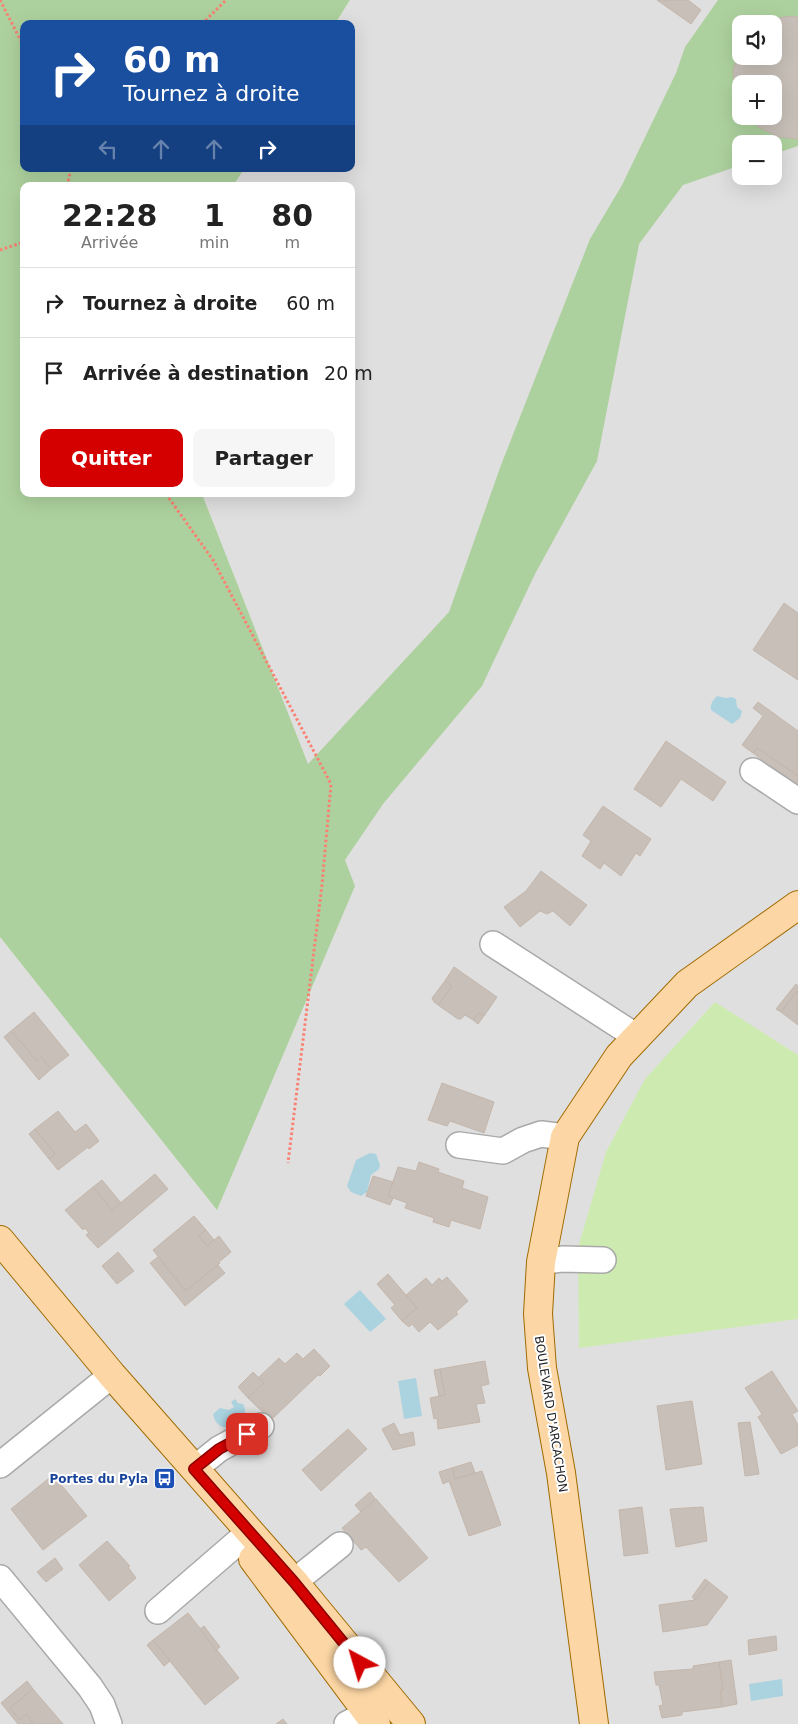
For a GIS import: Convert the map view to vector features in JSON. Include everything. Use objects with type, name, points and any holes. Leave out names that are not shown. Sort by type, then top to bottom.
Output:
[{"type":"main road","name":"BOULEVARD D'ARCACHON","points":[[594,1724],[561,1472],[542,1368],[538,1314],[541,1262],[566,1137],[619,1056],[687,984],[798,905]]},
{"type":"main road","points":[[0,1240],[120,1384],[194,1469],[286,1588],[364,1720]]},
{"type":"main road","points":[[120,1384],[239,1541],[286,1588],[410,1724]]},
{"type":"street","points":[[753,771],[798,801]]},
{"type":"street","points":[[493,944],[637,1037]]},
{"type":"street","points":[[459,1145],[503,1151],[523,1140],[541,1134],[566,1137]]},
{"type":"street","points":[[541,1262],[603,1260]]},
{"type":"street","points":[[0,1465],[120,1384]]},
{"type":"street","points":[[194,1469],[219,1449],[261,1426]]},
{"type":"street","points":[[158,1610],[239,1541]]},
{"type":"street","points":[[286,1588],[340,1545]]},
{"type":"street","points":[[0,1578],[90,1686],[102,1705],[109,1724]]},
{"type":"path","points":[[0,0],[20,38]]},
{"type":"path","points":[[206,20],[226,0]]},
{"type":"path","points":[[0,250],[20,243]]},
{"type":"path","points":[[168,497],[213,560],[331,784],[322,885],[288,1162]]},
{"type":"shaded area","points":[[350,0],[798,0],[798,1724],[0,1724],[0,937],[217,1209],[345,860],[203,497],[355,497],[355,182],[236,182],[242,172],[355,172],[355,20],[338,20]]},
{"type":"green space","points":[[0,0],[350,0],[338,20],[20,20],[20,172],[242,172],[236,182],[20,182],[20,497],[203,497],[308,764],[449,612],[501,465],[590,239],[622,185],[676,73],[685,47],[718,0],[798,0],[798,146],[782,151],[782,135],[732,135],[732,168],[683,185],[639,244],[597,461],[535,574],[482,686],[383,804],[345,860],[355,886],[217,1210],[0,937]]},
{"type":"green space","points":[[715,1002],[798,1055],[798,1319],[579,1348],[578,1248],[606,1152],[645,1079]]},
{"type":"water","points":[[717,696],[736,699],[737,707],[742,711],[740,718],[732,724],[711,710],[712,702]]},
{"type":"water","points":[[370,1153],[376,1154],[380,1165],[379,1169],[371,1175],[367,1192],[361,1196],[351,1192],[347,1186],[356,1160]]},
{"type":"water","points":[[360,1290],[386,1319],[370,1332],[344,1304]]},
{"type":"water","points":[[416,1378],[422,1416],[404,1419],[398,1381]]},
{"type":"water","points":[[235,1399],[238,1403],[243,1404],[244,1417],[234,1426],[221,1426],[216,1422],[213,1414],[220,1408],[229,1410],[234,1407],[231,1402]]},
{"type":"water","points":[[782,1679],[783,1696],[751,1701],[749,1684]]},
{"type":"building","points":[[657,0],[688,0],[701,10],[691,24]]},
{"type":"building","points":[[782,17],[798,17],[798,139],[775,135],[756,125],[782,125],[782,75],[733,75],[735,65],[782,65]]},
{"type":"building","points":[[784,603],[798,613],[798,680],[753,650]]},
{"type":"building","points":[[758,702],[798,731],[798,776],[757,748],[753,753],[742,745],[763,716],[753,708]]},
{"type":"building","points":[[666,741],[726,782],[713,801],[681,779],[661,807],[634,789]]},
{"type":"building","points":[[757,748],[798,776],[798,785],[753,753]]},
{"type":"building","points":[[603,806],[651,839],[640,856],[636,853],[621,876],[604,863],[600,869],[582,856],[591,841],[583,835]]},
{"type":"building","points":[[541,871],[587,905],[570,926],[553,911],[547,914],[540,911],[520,927],[504,907],[526,891]]},
{"type":"building","points":[[454,967],[497,997],[484,1016],[479,1013],[473,1020],[465,1015],[458,1019],[438,1005],[452,986],[445,981]]},
{"type":"building","points":[[445,981],[452,986],[438,1005],[432,998]]},
{"type":"building","points":[[796,984],[798,990],[781,1012],[776,1009]]},
{"type":"building","points":[[798,990],[798,1025],[781,1012]]},
{"type":"building","points":[[34,1012],[69,1055],[51,1069],[41,1057],[37,1061],[11,1031]]},
{"type":"building","points":[[479,1013],[484,1016],[478,1024],[473,1020]]},
{"type":"building","points":[[11,1031],[37,1061],[41,1057],[51,1069],[39,1080],[4,1037]]},
{"type":"building","points":[[442,1083],[494,1102],[484,1133],[450,1121],[447,1126],[428,1120]]},
{"type":"building","points":[[58,1111],[75,1132],[86,1124],[99,1141],[58,1170],[49,1159],[55,1154],[35,1129]]},
{"type":"building","points":[[35,1129],[55,1154],[49,1159],[29,1134]]},
{"type":"building","points":[[419,1162],[439,1169],[438,1172],[464,1181],[462,1188],[488,1197],[480,1229],[451,1220],[449,1227],[433,1222],[434,1218],[405,1208],[407,1203],[388,1196],[398,1167],[416,1171]]},
{"type":"building","points":[[155,1174],[168,1189],[98,1248],[86,1235],[89,1233],[85,1228],[83,1230],[65,1210],[93,1187],[112,1210]]},
{"type":"building","points":[[373,1176],[393,1182],[388,1196],[393,1198],[390,1205],[366,1196]]},
{"type":"building","points":[[102,1180],[121,1203],[112,1210],[93,1187]]},
{"type":"building","points":[[194,1216],[206,1230],[199,1236],[207,1246],[219,1236],[231,1252],[186,1291],[153,1250]]},
{"type":"building","points":[[206,1230],[214,1240],[207,1246],[199,1236]]},
{"type":"building","points":[[118,1252],[134,1271],[117,1284],[102,1266]]},
{"type":"building","points":[[158,1257],[186,1291],[218,1265],[225,1273],[185,1306],[150,1263]]},
{"type":"building","points":[[388,1274],[417,1308],[402,1321],[391,1308],[395,1305],[377,1284]]},
{"type":"building","points":[[447,1277],[468,1301],[456,1312],[458,1314],[438,1330],[430,1322],[419,1332],[412,1324],[409,1327],[402,1321],[417,1308],[406,1295],[426,1278],[432,1285],[439,1278],[442,1281]]},
{"type":"building","points":[[314,1349],[330,1366],[271,1420],[248,1398],[264,1383],[258,1378],[279,1358],[285,1364],[297,1353],[303,1359]]},
{"type":"building","points":[[485,1361],[489,1384],[481,1386],[485,1403],[476,1404],[480,1422],[438,1429],[437,1418],[434,1419],[430,1398],[445,1395],[440,1369]]},
{"type":"building","points":[[440,1369],[445,1395],[439,1396],[434,1370]]},
{"type":"building","points":[[772,1371],[798,1411],[792,1414],[798,1425],[798,1445],[781,1454],[758,1417],[762,1414],[745,1388]]},
{"type":"building","points":[[253,1372],[264,1383],[248,1398],[238,1387]]},
{"type":"building","points":[[692,1401],[702,1464],[666,1470],[657,1406]]},
{"type":"building","points":[[750,1422],[759,1474],[745,1476],[738,1423]]},
{"type":"building","points":[[394,1423],[400,1435],[413,1432],[415,1445],[393,1450],[382,1429]]},
{"type":"building","points":[[348,1429],[367,1449],[321,1491],[302,1470]]},
{"type":"building","points":[[471,1462],[475,1473],[455,1479],[452,1468]]},
{"type":"building","points":[[452,1468],[455,1479],[482,1471],[501,1525],[469,1536],[449,1481],[443,1484],[439,1472]]},
{"type":"building","points":[[53,1475],[87,1516],[43,1550],[11,1509]]},
{"type":"building","points":[[370,1492],[376,1500],[361,1512],[355,1505]]},
{"type":"building","points":[[376,1499],[428,1558],[399,1582],[366,1547],[361,1550],[342,1528]]},
{"type":"building","points":[[642,1507],[648,1553],[624,1556],[619,1510]]},
{"type":"building","points":[[703,1507],[707,1541],[676,1547],[670,1509]]},
{"type":"building","points":[[107,1541],[130,1566],[128,1567],[136,1578],[109,1601],[79,1565]]},
{"type":"building","points":[[55,1558],[63,1569],[46,1582],[37,1572]]},
{"type":"building","points":[[705,1579],[709,1582],[695,1600],[692,1597]]},
{"type":"building","points":[[709,1582],[728,1597],[707,1625],[663,1632],[659,1605],[695,1600]]},
{"type":"building","points":[[188,1613],[239,1678],[205,1705],[153,1640]]},
{"type":"building","points":[[204,1626],[220,1647],[216,1650],[200,1629]]},
{"type":"building","points":[[776,1636],[777,1650],[749,1655],[748,1640]]},
{"type":"building","points":[[153,1640],[170,1661],[164,1666],[147,1645]]},
{"type":"building","points":[[731,1660],[737,1704],[722,1707],[720,1690],[723,1690],[719,1662]]},
{"type":"building","points":[[719,1662],[723,1690],[720,1690],[722,1707],[682,1712],[682,1715],[662,1718],[659,1706],[663,1705],[654,1672],[693,1669],[693,1666]]},
{"type":"building","points":[[27,1681],[33,1689],[10,1708],[20,1720],[26,1714],[34,1724],[18,1724],[1,1703]]},
{"type":"building","points":[[33,1689],[63,1724],[34,1724],[26,1714],[20,1720],[10,1708]]},
{"type":"building","points":[[283,1719],[287,1724],[276,1724]]},
{"type":"place","name":"Portes du Pyla","points":[[164,1479]]},
{"type":"route","points":[[247,1434],[219,1449],[194,1469],[294,1582],[360,1663]]}]
